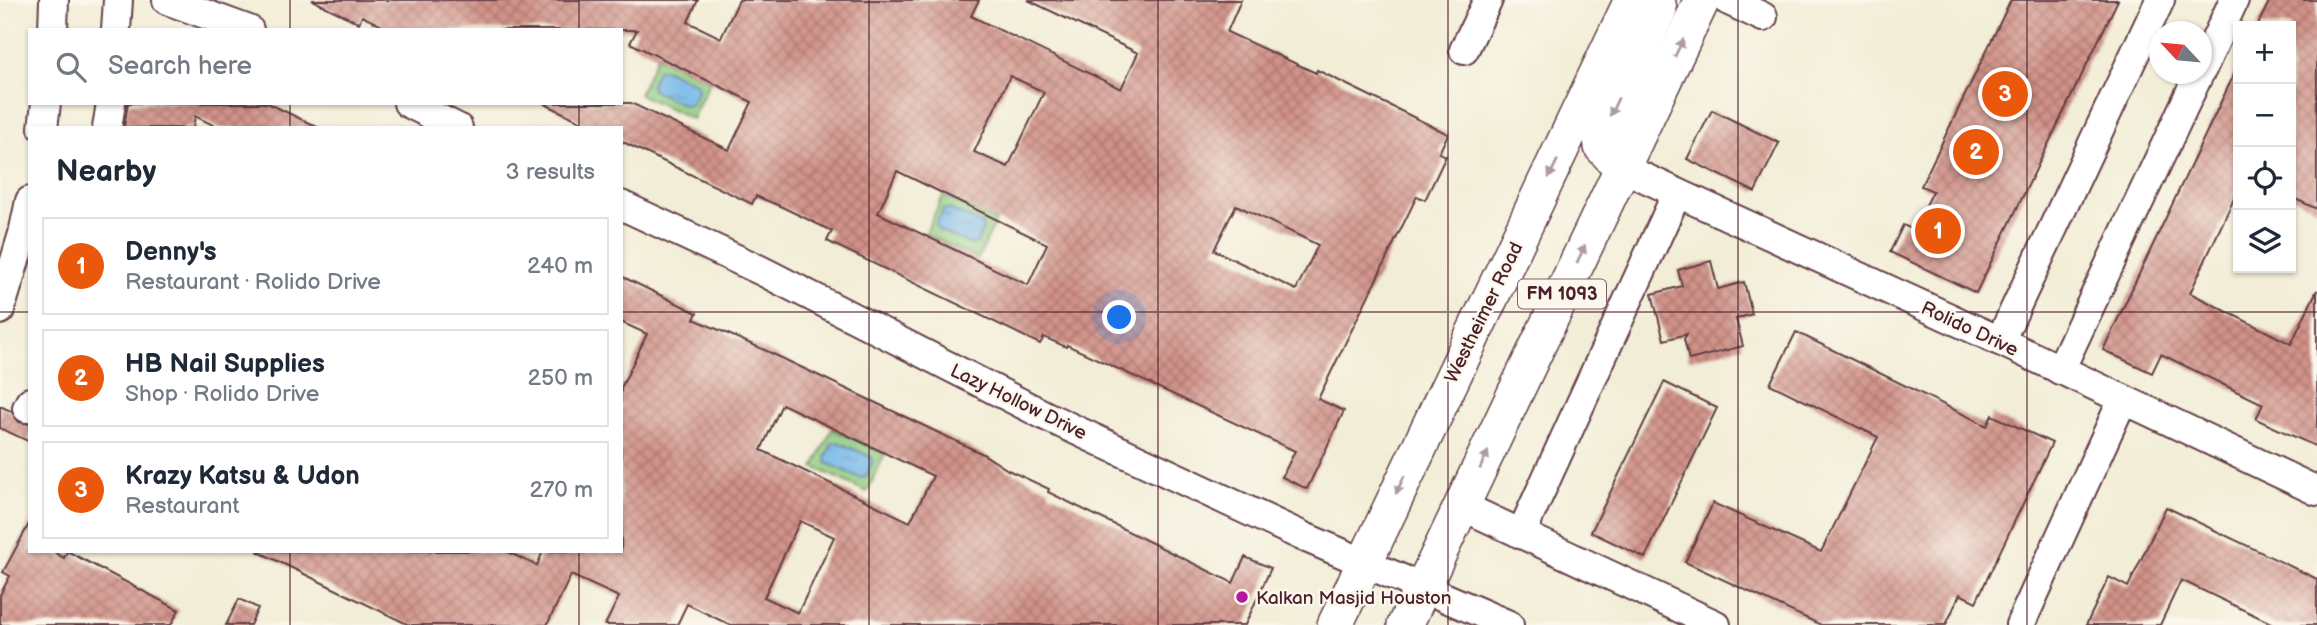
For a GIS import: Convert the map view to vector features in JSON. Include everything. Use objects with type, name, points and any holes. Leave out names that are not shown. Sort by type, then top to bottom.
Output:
[{"type":"main road","name":"Westheimer Road","points":[[1335,625],[1632,0]]},
{"type":"main road","points":[[1621,167],[1602,147],[1601,136],[1659,9],[1657,0]]},
{"type":"main road","name":"FM 1093","points":[[1405,625],[1702,0]]},
{"type":"street","points":[[52,28],[54,0]]},
{"type":"street","points":[[117,28],[118,0]]},
{"type":"street","points":[[167,0],[244,28]]},
{"type":"street","points":[[1464,50],[1488,0]]},
{"type":"street","points":[[1727,0],[1763,17]]},
{"type":"street","points":[[2000,341],[2160,0]]},
{"type":"street","points":[[2212,46],[2234,0]]},
{"type":"street","points":[[2060,370],[2194,84]]},
{"type":"street","points":[[43,126],[46,105]]},
{"type":"street","points":[[107,126],[111,105]]},
{"type":"street","points":[[412,105],[454,126]]},
{"type":"street","name":"Rolido Drive","points":[[1621,167],[2123,399],[2314,482]]},
{"type":"street","points":[[1521,534],[1678,193]]},
{"type":"street","name":"Lazy Hollow Drive","points":[[623,206],[762,271],[1048,416],[1302,536],[1508,625]]},
{"type":"street","points":[[0,310],[28,210]]},
{"type":"street","points":[[2020,625],[2123,399]]},
{"type":"street","points":[[1462,506],[1716,625]]},
{"type":"green space","points":[[657,56],[710,81],[692,119],[639,94]]},
{"type":"green space","points":[[943,196],[996,221],[978,259],[925,234]]},
{"type":"green space","points":[[832,429],[885,454],[867,492],[814,467]]},
{"type":"water","points":[[664,69],[697,84],[698,90],[691,104],[686,106],[652,90],[651,84],[657,70]]},
{"type":"water","points":[[949,209],[982,224],[983,229],[977,243],[971,245],[938,230],[936,223],[943,210]]},
{"type":"water","points":[[838,442],[871,457],[872,463],[866,477],[860,478],[827,463],[826,457],[832,443]]},
{"type":"building","points":[[312,0],[698,0],[688,22],[721,38],[739,0],[979,0],[971,16],[1121,89],[1138,53],[1028,0],[1241,0],[1227,32],[1316,73],[1317,70],[1448,134],[1439,153],[1446,156],[1425,200],[1417,196],[1318,399],[1344,411],[1307,489],[1282,477],[1295,451],[1067,345],[1066,347],[1044,337],[1040,344],[827,241],[832,231],[756,196],[752,204],[623,142],[623,126],[590,126],[547,105],[631,103],[729,150],[752,102],[630,43],[637,30],[386,28],[362,16],[359,23]],"holes":[[[1010,76],[1044,92],[1008,167],[974,152]],[[897,171],[1047,244],[1028,285],[878,213]],[[1236,205],[1318,245],[1296,290],[1214,250]]]},
{"type":"building","points":[[2011,0],[2118,0],[1976,293],[1890,252],[1903,225],[1914,230],[1933,191],[1921,186]]},
{"type":"building","points":[[2270,0],[2317,0],[2317,209],[2296,199],[2296,21],[2260,21]]},
{"type":"building","points":[[2233,77],[2233,201],[2190,293],[2291,344],[2317,290],[2317,447],[2256,419],[2263,404],[2161,354],[2152,373],[2103,350]]},
{"type":"building","points":[[128,105],[272,105],[315,126],[215,126],[195,116],[193,126],[124,126]]},
{"type":"building","points":[[1712,110],[1779,143],[1755,192],[1687,159]]},
{"type":"building","points":[[1711,261],[1718,289],[1744,282],[1752,314],[1736,319],[1743,346],[1689,360],[1684,339],[1687,334],[1664,340],[1652,294],[1682,286],[1678,270]]},
{"type":"building","points":[[623,277],[697,313],[694,319],[983,454],[1008,470],[1049,489],[1048,492],[1233,583],[1245,557],[1271,568],[1245,625],[730,625],[687,604],[677,625],[605,625],[619,597],[571,575],[547,625],[409,625],[261,553],[510,553],[537,566],[542,553],[623,553],[623,384],[647,334],[623,323]],"holes":[[[782,404],[933,476],[910,522],[761,450]],[[800,521],[834,537],[798,613],[764,597]]]},
{"type":"building","points":[[1796,332],[1987,426],[1992,415],[2052,443],[1976,602],[1960,594],[1946,625],[1821,625],[1685,562],[1713,503],[1821,552],[1878,437],[1770,384]]},
{"type":"building","points":[[1664,382],[1717,408],[1645,558],[1591,532]]},
{"type":"building","points":[[0,406],[11,411],[19,422],[28,424],[28,441],[0,428]]},
{"type":"building","points":[[2166,507],[2317,579],[2317,625],[2275,625],[2181,580],[2160,625],[2086,625],[2109,577],[2128,587]]},
{"type":"building","points":[[28,526],[28,553],[55,553],[64,558],[66,553],[71,553],[179,610],[171,625],[0,625],[0,595],[10,576],[3,572]]},
{"type":"building","points":[[239,599],[258,608],[250,625],[226,625]]},
{"type":"place","name":"Krazy Katsu & Udon","points":[[2005,94]]},
{"type":"place","name":"HB Nail Supplies","points":[[1976,152]]},
{"type":"place","name":"Denny's","points":[[1938,231]]},
{"type":"place","name":"Kalkan Masjid Houston","points":[[1242,597]]}]
